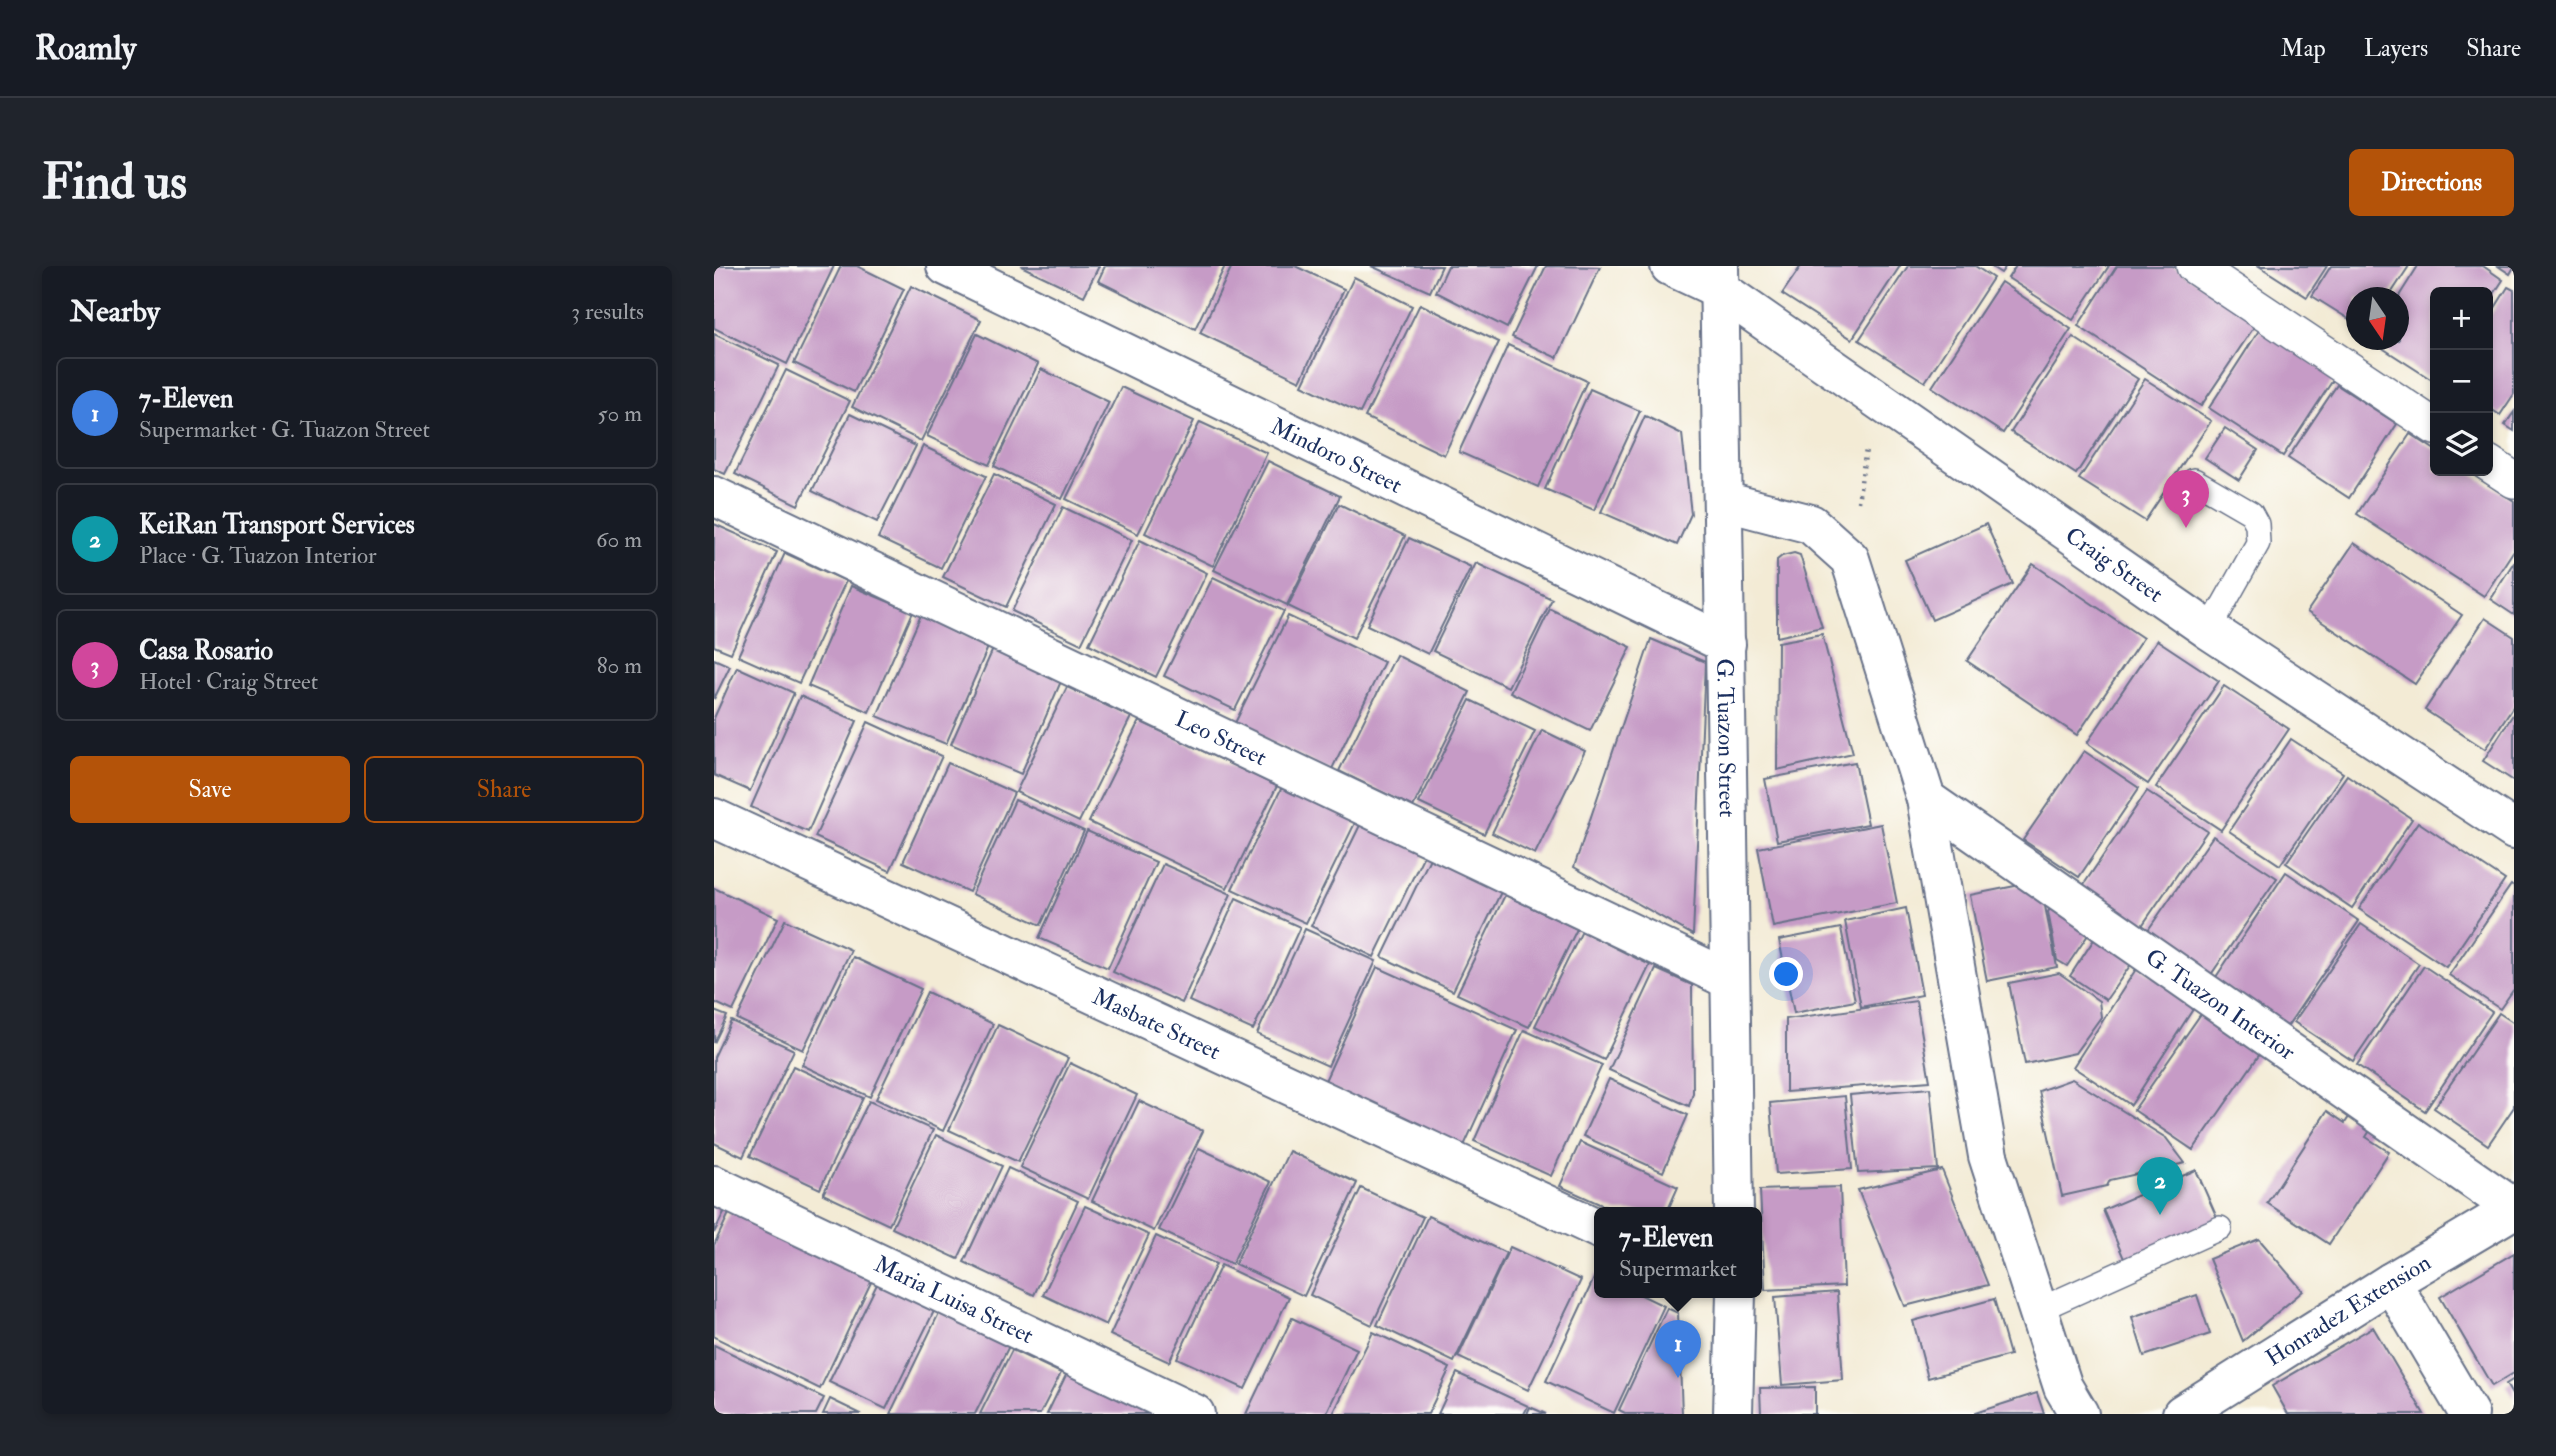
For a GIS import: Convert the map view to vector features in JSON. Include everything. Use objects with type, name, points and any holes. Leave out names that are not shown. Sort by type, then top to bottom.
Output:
[{"type":"street","name":"Mindoro Street","points":[[946,266],[1726,644]]},
{"type":"street","name":"Craig Street","points":[[1670,266],[1719,278],[1874,396],[2209,630],[2514,830]]},
{"type":"street","points":[[2194,266],[2430,425]]},
{"type":"street","name":"G. Tuazon Street","points":[[1719,278],[1734,1207]]},
{"type":"street","points":[[2493,466],[2514,480]]},
{"type":"street","name":"Leo Street","points":[[714,496],[1730,980]]},
{"type":"street","points":[[1723,500],[1811,524],[1850,559],[1926,799],[1988,1156],[2063,1387],[2079,1414]]},
{"type":"street","name":"G. Tuazon Interior","points":[[1926,799],[2514,1209]]},
{"type":"street","name":"Masbate Street","points":[[714,818],[1594,1227]]},
{"type":"street","name":"Maria Luisa Street","points":[[714,1185],[1195,1414]]},
{"type":"street","name":"Honradez Extension","points":[[2182,1414],[2391,1282],[2514,1209]]},
{"type":"street","points":[[2391,1282],[2469,1414]]},
{"type":"street","points":[[1733,1414],[1736,1298]]},
{"type":"lane","points":[[2194,480],[2251,513],[2257,524],[2258,543],[2209,630]]},
{"type":"lane","points":[[2038,1310],[2220,1227]]},
{"type":"path","points":[[1850,559],[1874,396]]},
{"type":"building","points":[[714,266],[834,266],[787,364],[714,328]]},
{"type":"building","points":[[841,266],[857,266],[904,289],[854,392],[794,363]]},
{"type":"building","points":[[1021,266],[1099,266],[1084,296]]},
{"type":"building","points":[[1105,266],[1225,266],[1195,329],[1098,281]]},
{"type":"building","points":[[1232,266],[1295,266],[1344,289],[1300,381],[1200,333]]},
{"type":"building","points":[[1371,266],[1442,266],[1430,292]]},
{"type":"building","points":[[1448,266],[1538,266],[1507,328],[1436,292]]},
{"type":"building","points":[[1546,266],[1600,267],[1557,358],[1512,337]]},
{"type":"building","points":[[1801,266],[1900,266],[1852,339],[1782,294]]},
{"type":"building","points":[[1908,266],[1975,266],[1993,278],[1925,382],[1859,340]]},
{"type":"building","points":[[1990,266],[2006,266],[2001,273]]},
{"type":"building","points":[[2016,266],[2109,266],[2073,320],[2008,278]]},
{"type":"building","points":[[2117,266],[2173,266],[2258,321],[2201,406],[2078,326]]},
{"type":"building","points":[[2259,266],[2327,266],[2307,297]]},
{"type":"building","points":[[2331,266],[2409,266],[2395,287],[2346,287],[2346,317],[2312,296]]},
{"type":"building","points":[[2418,266],[2483,266],[2503,280],[2493,295],[2493,287],[2430,287],[2430,379],[2385,350],[2409,350],[2409,287],[2405,287]]},
{"type":"building","points":[[2498,266],[2514,266],[2514,267],[2510,274]]},
{"type":"building","points":[[1354,277],[1412,306],[1360,413],[1302,385]]},
{"type":"building","points":[[2001,282],[2071,329],[2003,433],[1932,387]]},
{"type":"building","points":[[911,286],[981,320],[921,441],[852,407]]},
{"type":"building","points":[[2508,287],[2514,290],[2514,394],[2500,415],[2493,410],[2493,311]]},
{"type":"building","points":[[1420,304],[1499,342],[1444,455],[1365,417]]},
{"type":"building","points":[[2260,329],[2335,377],[2283,456],[2209,408]]},
{"type":"building","points":[[714,334],[779,365],[725,474],[714,469]]},
{"type":"building","points":[[977,334],[1038,364],[989,465],[927,436]]},
{"type":"building","points":[[2073,337],[2138,379],[2076,474],[2011,432]]},
{"type":"building","points":[[1508,345],[1587,381],[1538,487],[1459,452]]},
{"type":"building","points":[[1041,369],[1109,402],[1062,499],[994,466]]},
{"type":"building","points":[[786,370],[850,401],[798,505],[735,474]]},
{"type":"building","points":[[2145,379],[2211,421],[2145,521],[2079,479]]},
{"type":"building","points":[[2337,385],[2397,424],[2349,498],[2288,458]]},
{"type":"building","points":[[1121,387],[1194,421],[1138,534],[1066,499]]},
{"type":"building","points":[[1590,389],[1640,411],[1594,510],[1545,489]]},
{"type":"building","points":[[2514,412],[2514,431],[2505,425]]},
{"type":"building","points":[[850,414],[916,446],[877,522],[812,491]]},
{"type":"building","points":[[1645,416],[1682,434],[1691,514],[1677,545],[1601,512]]},
{"type":"building","points":[[1200,422],[1267,453],[1213,566],[1145,533]]},
{"type":"building","points":[[2225,428],[2258,450],[2239,480],[2205,458]]},
{"type":"building","points":[[2410,434],[2430,447],[2430,476],[2475,476],[2514,501],[2514,550],[2484,596],[2357,514]]},
{"type":"building","points":[[923,446],[986,476],[941,568],[878,538]]},
{"type":"building","points":[[1268,461],[1340,496],[1287,605],[1214,570]]},
{"type":"building","points":[[994,474],[1056,504],[1006,607],[943,577]]},
{"type":"building","points":[[1339,504],[1405,536],[1354,638],[1288,606]]},
{"type":"building","points":[[1063,507],[1132,540],[1081,644],[1012,611]]},
{"type":"building","points":[[714,524],[777,552],[731,653],[714,646]]},
{"type":"building","points":[[1986,524],[2013,584],[1932,620],[1905,560]]},
{"type":"building","points":[[1409,538],[1471,567],[1428,654],[1367,625]]},
{"type":"building","points":[[1140,540],[1207,573],[1156,677],[1089,644]]},
{"type":"building","points":[[2354,543],[2462,615],[2415,684],[2307,612]]},
{"type":"building","points":[[785,553],[846,581],[799,683],[738,656]]},
{"type":"building","points":[[1794,553],[1800,555],[1822,627],[1777,637],[1777,560]]},
{"type":"building","points":[[2514,562],[2514,615],[2490,599]]},
{"type":"building","points":[[1476,563],[1552,599],[1508,687],[1433,651]]},
{"type":"building","points":[[2033,564],[2143,638],[2077,735],[1967,661]]},
{"type":"building","points":[[1213,577],[1284,611],[1235,710],[1164,676]]},
{"type":"building","points":[[851,586],[913,612],[869,712],[808,686]]},
{"type":"building","points":[[1550,609],[1631,647],[1590,731],[1510,692]]},
{"type":"building","points":[[921,615],[989,645],[946,744],[877,716]]},
{"type":"building","points":[[1288,616],[1384,662],[1331,771],[1234,725]]},
{"type":"building","points":[[2485,618],[2514,637],[2514,705],[2485,749],[2425,710]]},
{"type":"building","points":[[1822,634],[1853,753],[1777,770],[1778,642]]},
{"type":"building","points":[[1651,639],[1705,662],[1693,935],[1574,867]]},
{"type":"building","points":[[2157,640],[2219,681],[2148,784],[2087,743]]},
{"type":"building","points":[[993,649],[1062,679],[1021,774],[951,744]]},
{"type":"building","points":[[1396,655],[1470,692],[1413,807],[1339,771]]},
{"type":"building","points":[[714,659],[730,666],[714,699]]},
{"type":"building","points":[[737,667],[794,693],[750,791],[714,775],[714,718]]},
{"type":"building","points":[[2224,686],[2289,729],[2221,830],[2156,787]]},
{"type":"building","points":[[1067,687],[1131,717],[1079,822],[1016,792]]},
{"type":"building","points":[[800,696],[857,721],[808,832],[751,807]]},
{"type":"building","points":[[1470,700],[1535,731],[1484,834],[1419,803]]},
{"type":"building","points":[[2514,713],[2514,781],[2483,761]]},
{"type":"building","points":[[1139,721],[1277,786],[1227,888],[1089,822]]},
{"type":"building","points":[[868,722],[942,756],[890,871],[815,837]]},
{"type":"building","points":[[1542,730],[1585,751],[1535,854],[1492,833]]},
{"type":"building","points":[[2291,739],[2343,773],[2280,865],[2229,831]]},
{"type":"building","points":[[2084,751],[2139,788],[2079,877],[2023,840]]},
{"type":"building","points":[[1855,762],[1868,824],[1777,841],[1765,779]]},
{"type":"building","points":[[948,763],[1014,793],[969,892],[903,862]]},
{"type":"building","points":[[2347,775],[2412,819],[2352,908],[2286,863]]},
{"type":"building","points":[[1282,787],[1356,821],[1306,923],[1232,889]]},
{"type":"building","points":[[2147,791],[2207,831],[2141,927],[2082,887]]},
{"type":"building","points":[[1015,800],[1084,831],[1041,925],[972,894]]},
{"type":"building","points":[[2418,822],[2505,880],[2446,967],[2359,909]]},
{"type":"building","points":[[1361,823],[1425,853],[1374,957],[1311,926]]},
{"type":"building","points":[[1881,824],[1897,903],[1773,927],[1758,848]]},
{"type":"building","points":[[1087,831],[1156,862],[1108,968],[1039,938]]},
{"type":"building","points":[[2213,836],[2277,878],[2210,976],[2146,933]]},
{"type":"building","points":[[1431,856],[1502,890],[1453,991],[1382,957]]},
{"type":"building","points":[[1163,864],[1231,894],[1182,1003],[1113,972]]},
{"type":"building","points":[[2286,872],[2359,921],[2286,1028],[2214,980]]},
{"type":"building","points":[[2040,881],[2057,967],[1987,981],[1970,895]]},
{"type":"building","points":[[2511,885],[2514,887],[2514,989],[2500,1009],[2449,975]]},
{"type":"building","points":[[714,888],[778,918],[733,1011],[714,1002]]},
{"type":"building","points":[[1505,895],[1577,929],[1529,1027],[1457,994]]},
{"type":"building","points":[[1236,898],[1300,927],[1253,1030],[1189,1001]]},
{"type":"building","points":[[2054,902],[2092,929],[2067,966],[2057,960],[2048,912]]},
{"type":"building","points":[[1906,908],[1922,995],[1861,1007],[1845,921]]},
{"type":"building","points":[[785,920],[851,950],[803,1050],[737,1019]]},
{"type":"building","points":[[2361,924],[2419,964],[2353,1061],[2294,1022]]},
{"type":"building","points":[[1841,928],[1855,1001],[1794,1013],[1779,940]]},
{"type":"building","points":[[1305,929],[1376,961],[1328,1066],[1257,1034]]},
{"type":"building","points":[[1582,931],[1650,965],[1604,1060],[1535,1026]]},
{"type":"building","points":[[2097,935],[2134,960],[2106,1000],[2070,976]]},
{"type":"building","points":[[853,957],[921,989],[870,1097],[802,1065]]},
{"type":"building","points":[[2138,966],[2197,1003],[2131,1105],[2073,1067]]},
{"type":"building","points":[[2424,966],[2492,1012],[2425,1111],[2357,1065]]},
{"type":"building","points":[[1377,967],[1517,1030],[1463,1148],[1323,1085]]},
{"type":"building","points":[[1656,969],[1692,985],[1693,1093],[1689,1106],[1609,1070]]},
{"type":"building","points":[[2059,973],[2099,1001],[2101,1017],[2075,1053],[2025,1064],[2009,983]]},
{"type":"building","points":[[927,992],[993,1024],[943,1131],[876,1099]]},
{"type":"building","points":[[1916,1001],[1930,1081],[1786,1092],[1786,1019]]},
{"type":"building","points":[[714,1011],[727,1016],[714,1043]]},
{"type":"building","points":[[2203,1011],[2262,1051],[2193,1150],[2134,1110]]},
{"type":"building","points":[[2499,1013],[2514,1023],[2514,1107],[2488,1145],[2434,1108]]},
{"type":"building","points":[[731,1021],[794,1050],[743,1157],[714,1143],[714,1057]]},
{"type":"building","points":[[998,1025],[1068,1058],[1018,1162],[949,1130]]},
{"type":"building","points":[[1524,1030],[1602,1065],[1551,1176],[1474,1141]]},
{"type":"building","points":[[1070,1063],[1137,1095],[1088,1199],[1020,1167]]},
{"type":"building","points":[[793,1066],[863,1098],[820,1189],[750,1156]]},
{"type":"building","points":[[1609,1079],[1688,1115],[1663,1172],[1583,1136]]},
{"type":"building","points":[[2072,1079],[2166,1138],[2185,1163],[2110,1180],[2107,1186],[2062,1196],[2039,1091]]},
{"type":"building","points":[[1930,1088],[1938,1169],[1858,1173],[1850,1095]]},
{"type":"building","points":[[1845,1096],[1852,1169],[1776,1174],[1770,1103]]},
{"type":"building","points":[[869,1101],[933,1130],[889,1225],[823,1194]]},
{"type":"building","points":[[1139,1101],[1203,1131],[1154,1231],[1092,1201]]},
{"type":"building","points":[[2355,1108],[2376,1121],[2366,1137],[2389,1152],[2329,1244],[2267,1203],[2327,1111],[2345,1123]]},
{"type":"building","points":[[936,1135],[1002,1166],[958,1259],[892,1228]]},
{"type":"building","points":[[1580,1142],[1678,1187],[1669,1207],[1606,1207],[1560,1186]]},
{"type":"building","points":[[1199,1148],[1271,1182],[1232,1264],[1159,1230]]},
{"type":"building","points":[[1289,1151],[1357,1183],[1304,1296],[1235,1264]]},
{"type":"building","points":[[1008,1168],[1078,1201],[1034,1295],[964,1262]]},
{"type":"building","points":[[1942,1170],[1988,1285],[1905,1306],[1858,1190]]},
{"type":"building","points":[[2196,1170],[2218,1220],[2125,1261],[2103,1210]]},
{"type":"building","points":[[1840,1187],[1844,1286],[1765,1290],[1760,1190]]},
{"type":"building","points":[[1361,1188],[1423,1217],[1372,1325],[1310,1295]]},
{"type":"building","points":[[714,1200],[727,1206],[714,1233]]},
{"type":"building","points":[[733,1205],[875,1274],[820,1389],[714,1337],[714,1245]]},
{"type":"building","points":[[1085,1206],[1149,1235],[1106,1325],[1043,1295]]},
{"type":"building","points":[[1428,1216],[1506,1253],[1454,1362],[1377,1325]]},
{"type":"building","points":[[1156,1236],[1216,1264],[1169,1362],[1110,1335]]},
{"type":"building","points":[[2259,1239],[2303,1291],[2243,1341],[2209,1259]]},
{"type":"building","points":[[1510,1247],[1581,1280],[1528,1390],[1458,1357]]},
{"type":"building","points":[[2514,1253],[2514,1373],[2492,1386],[2440,1297]]},
{"type":"building","points":[[1221,1265],[1289,1297],[1245,1389],[1177,1358]]},
{"type":"building","points":[[880,1278],[937,1305],[886,1409],[829,1382]]},
{"type":"building","points":[[1594,1278],[1594,1298],[1647,1298],[1664,1306],[1614,1413],[1546,1381]]},
{"type":"building","points":[[1837,1292],[1843,1380],[1782,1385],[1775,1297]]},
{"type":"building","points":[[2197,1295],[2210,1334],[2144,1356],[2132,1317]]},
{"type":"building","points":[[1994,1299],[2010,1355],[1928,1378],[1913,1321]]},
{"type":"building","points":[[1667,1308],[1678,1313],[1682,1414],[1627,1414],[1619,1410]]},
{"type":"building","points":[[940,1311],[1010,1344],[975,1414],[890,1414]]},
{"type":"building","points":[[1292,1318],[1357,1349],[1326,1414],[1246,1414]]},
{"type":"building","points":[[2373,1327],[2424,1414],[2288,1414],[2272,1386]]},
{"type":"building","points":[[1373,1332],[1450,1368],[1428,1414],[1333,1414]]},
{"type":"building","points":[[714,1345],[824,1398],[816,1414],[714,1414]]},
{"type":"building","points":[[1012,1350],[1061,1373],[1040,1414],[980,1414]]},
{"type":"building","points":[[1068,1371],[1157,1414],[1047,1414]]},
{"type":"building","points":[[1457,1373],[1528,1406],[1524,1414],[1438,1414]]},
{"type":"building","points":[[2514,1379],[2514,1398],[2506,1384]]},
{"type":"building","points":[[1815,1387],[1815,1414],[1761,1414],[1760,1388]]},
{"type":"building","points":[[2037,1393],[2044,1414],[1975,1414],[1975,1413]]},
{"type":"building","points":[[830,1399],[861,1414],[823,1414]]},
{"type":"building","points":[[1530,1407],[1546,1414],[1527,1414]]},
{"type":"place","name":"Casa Rosario","points":[[2186,528]]},
{"type":"place","name":"KeiRan Transport Services","points":[[2160,1215]]},
{"type":"place","name":"7-Eleven","points":[[1678,1378]]}]
